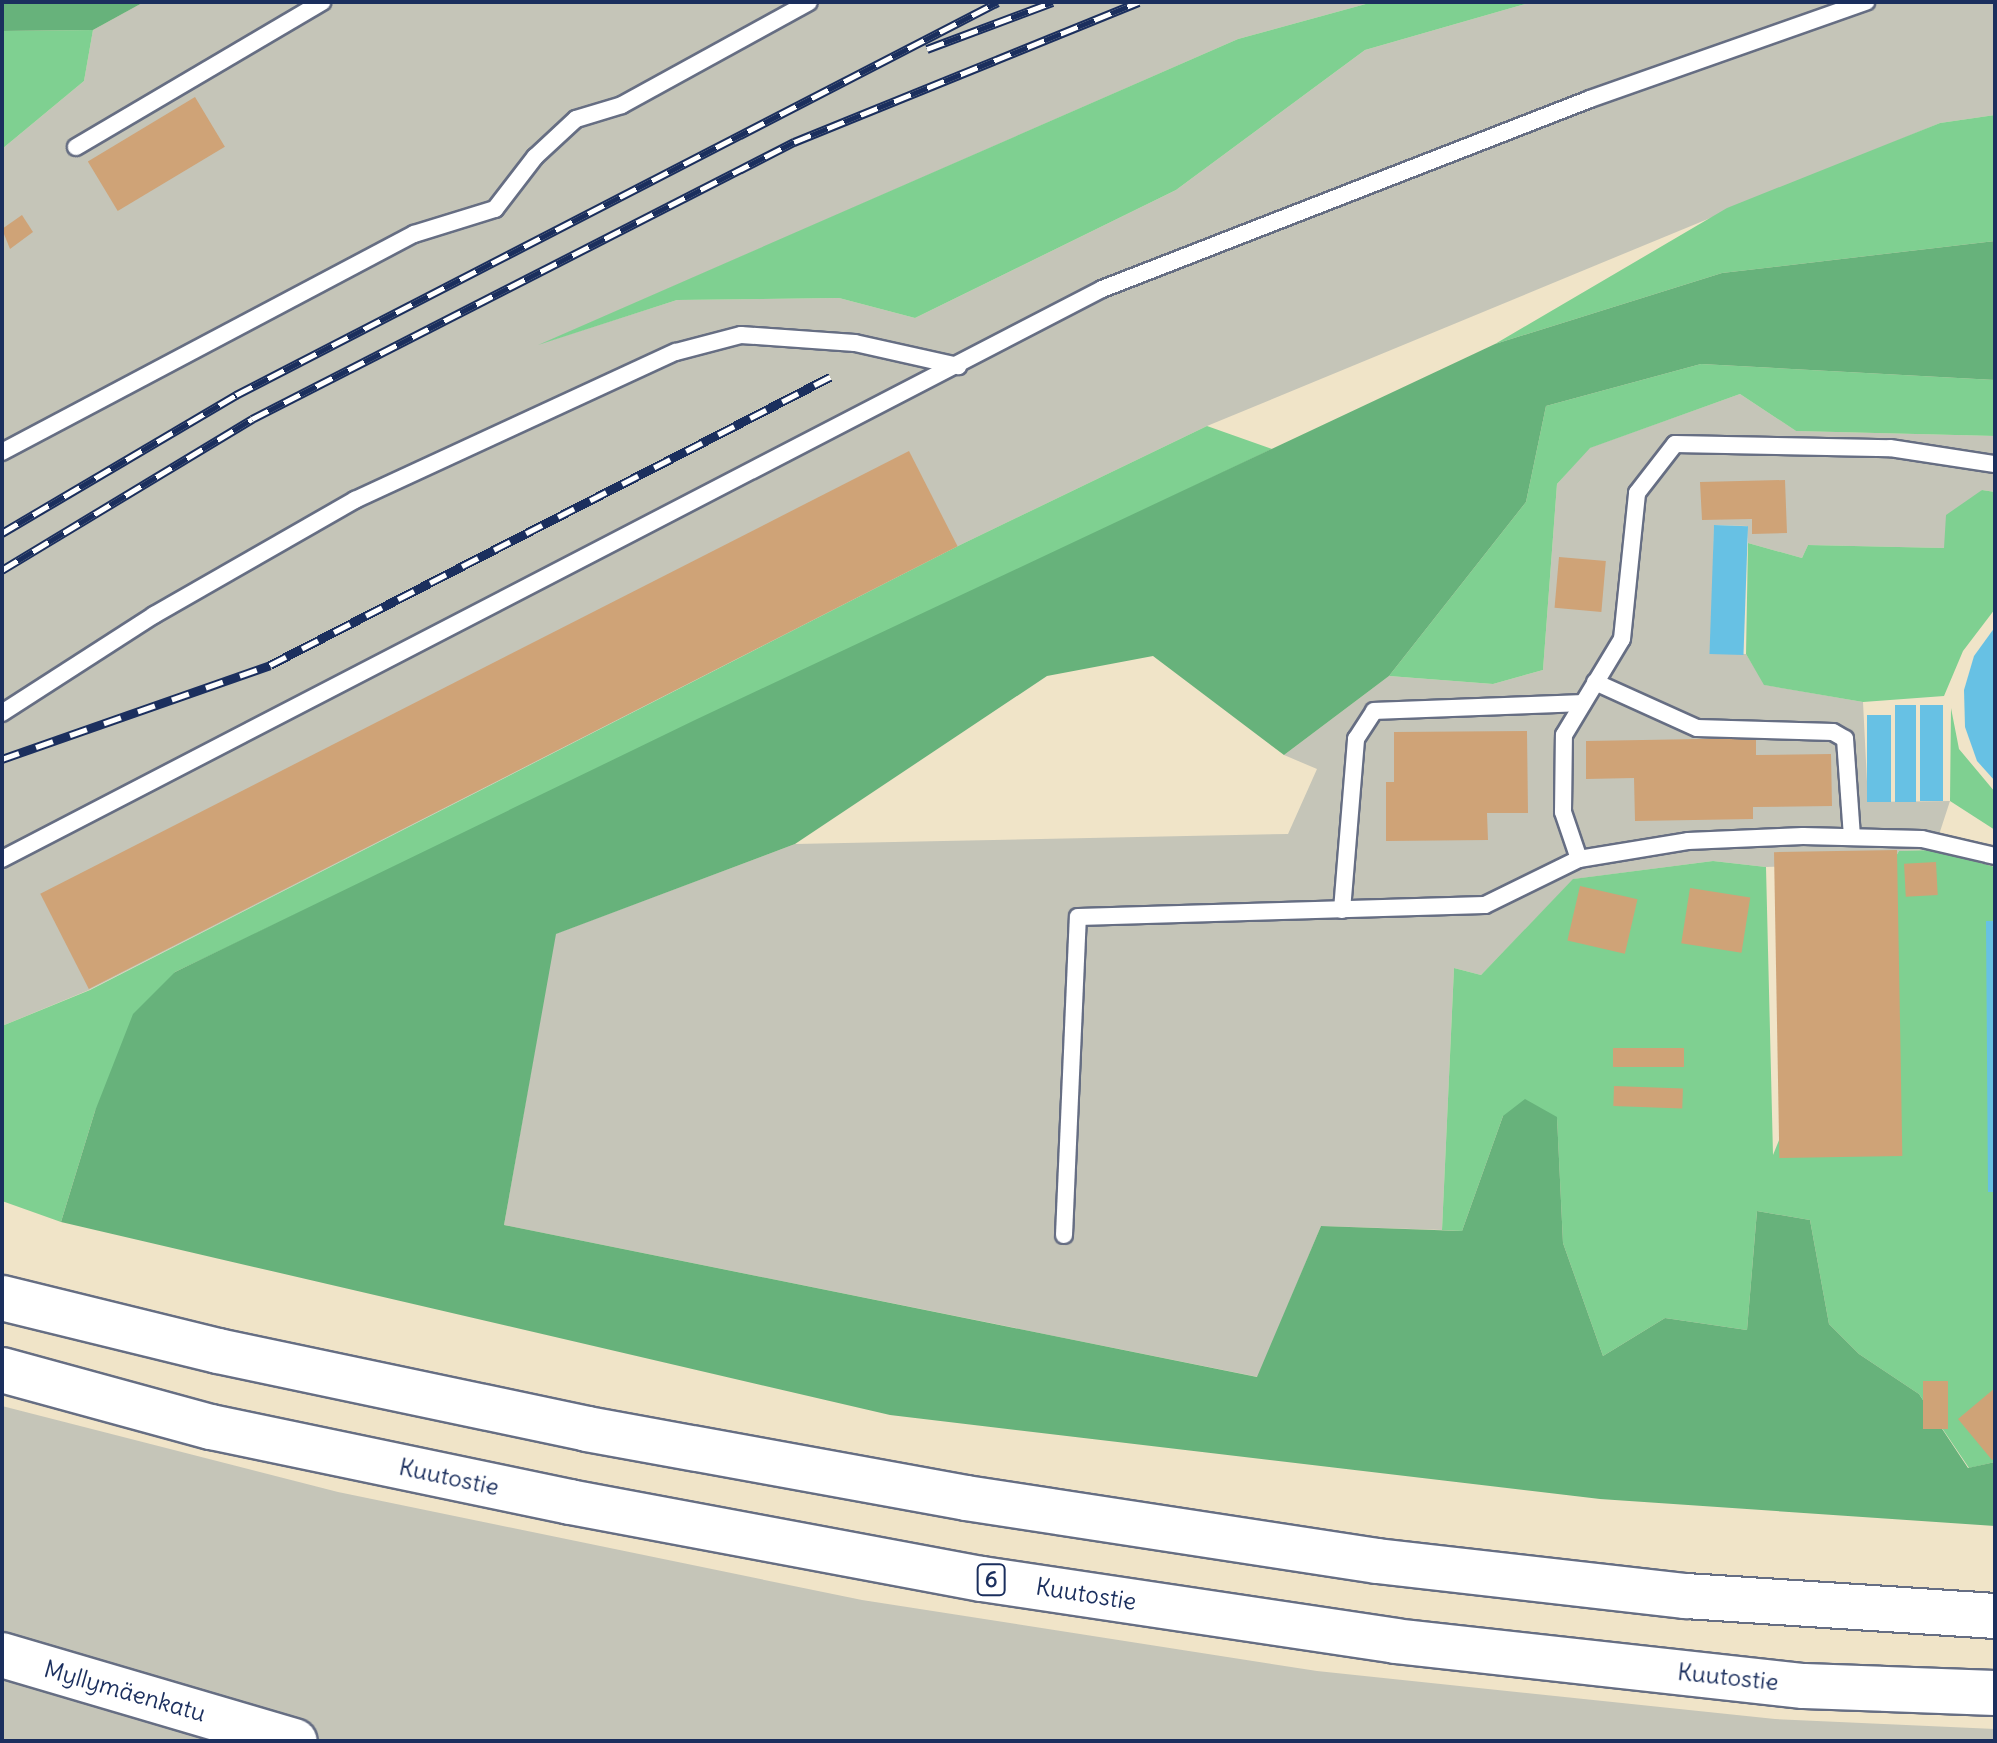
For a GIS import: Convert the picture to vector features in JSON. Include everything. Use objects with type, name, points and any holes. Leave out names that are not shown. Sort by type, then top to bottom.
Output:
[{"type":"main road","points":[[2,1298],[218,1351],[587,1429],[966,1498],[1408,1565],[1686,1596],[1995,1616]]},
{"type":"main road","name":"Kuutostie","points":[[2,1370],[227,1430],[570,1502],[982,1579],[1395,1641],[1804,1686],[1995,1693]]},
{"type":"main road","name":"Myllymäenkatu","points":[[2,1655],[295,1741]]},
{"type":"lane","points":[[76,147],[322,2]]},
{"type":"lane","points":[[2,452],[414,234],[495,209],[535,157],[576,119],[622,105],[809,2]]},
{"type":"lane","points":[[2,859],[1102,289],[1590,99],[1866,2]]},
{"type":"lane","points":[[2,713],[154,615],[355,500],[676,352],[741,335],[855,343],[958,366]]},
{"type":"lane","points":[[1579,859],[1563,812],[1564,735],[1622,639],[1637,493],[1675,444],[1890,448],[1995,464]]},
{"type":"lane","points":[[1595,682],[1697,728],[1833,732],[1845,739],[1852,837]]},
{"type":"lane","points":[[1342,910],[1356,739],[1374,711],[1583,703]]},
{"type":"lane","points":[[1064,1235],[1078,917],[1485,905],[1579,859],[1688,841],[1852,837],[1922,839],[1995,856]]},
{"type":"shaded area","points":[[144,2],[1373,2],[1238,39],[549,341],[677,300],[839,298],[915,318],[1176,190],[1365,50],[1532,2],[1995,2],[1995,115],[1940,123],[1207,426],[958,546],[89,990],[2,1026],[2,149],[84,81],[93,30]]},
{"type":"shaded area","points":[[1740,394],[1796,431],[1995,436],[1995,492],[1982,490],[1944,548],[1808,545],[1802,558],[1748,543],[1747,526],[1714,525],[1712,653],[1746,654],[1765,685],[1863,702],[1868,802],[1950,801],[1934,850],[1899,851],[1892,863],[1766,867],[1713,861],[1574,879],[1481,975],[1454,968],[1442,1230],[1321,1226],[1258,1377],[504,1225],[555,934],[795,844],[1288,834],[1317,769],[1284,755],[1389,676],[1493,684],[1543,670],[1557,484],[1589,448]]},
{"type":"shaded area","points":[[2,1406],[338,1492],[862,1600],[1317,1671],[1775,1719],[1995,1729],[1995,1741],[2,1741]]},
{"type":"green space","points":[[2,2],[144,2],[93,30],[2,31]]},
{"type":"green space","points":[[1373,2],[1532,2],[1365,50],[1176,190],[915,318],[839,298],[677,300],[538,345],[1238,39]]},
{"type":"green space","points":[[93,30],[84,81],[2,149],[2,31]]},
{"type":"green space","points":[[1995,115],[1995,241],[1722,273],[1495,344],[1727,208],[1940,123]]},
{"type":"green space","points":[[1995,241],[1995,380],[1701,364],[1546,406],[1526,502],[1389,676],[1284,755],[1153,656],[1047,676],[795,844],[556,934],[504,1225],[1257,1377],[1321,1226],[1462,1231],[1503,1116],[1525,1099],[1557,1117],[1563,1243],[1603,1356],[1665,1318],[1747,1330],[1757,1211],[1810,1220],[1829,1324],[1859,1354],[1919,1394],[1968,1468],[1995,1462],[1995,1526],[1600,1499],[890,1415],[61,1222],[95,1111],[133,1014],[175,972],[695,720],[1495,344],[1722,273]]},
{"type":"green space","points":[[1701,364],[1995,380],[1995,436],[1796,431],[1740,394],[1590,448],[1557,484],[1543,670],[1493,684],[1389,676],[1526,502],[1546,406]]},
{"type":"green space","points":[[1207,426],[1272,449],[175,972],[95,1111],[61,1222],[2,1201],[2,1026],[90,990],[958,546]]},
{"type":"green space","points":[[1982,490],[1995,492],[1995,609],[1963,651],[1944,696],[1863,702],[1764,685],[1746,654],[1748,543],[1802,558],[1808,545],[1944,548],[1946,515]]},
{"type":"green space","points":[[1951,708],[1959,749],[1995,792],[1995,830],[1950,801]]},
{"type":"green space","points":[[1934,850],[1995,867],[1988,1192],[1995,1192],[1995,1462],[1969,1468],[1919,1394],[1859,1354],[1829,1324],[1810,1220],[1757,1211],[1747,1330],[1665,1318],[1603,1356],[1563,1243],[1557,1118],[1503,1116],[1462,1231],[1442,1230],[1454,968],[1481,975],[1573,879],[1713,861],[1766,867],[1773,1155],[1892,863],[1899,851]]},
{"type":"water","points":[[1714,525],[1748,526],[1743,655],[1709,654]]},
{"type":"water","points":[[1995,627],[1995,781],[1977,761],[1965,727],[1964,690],[1974,656]]},
{"type":"water","points":[[1895,705],[1916,705],[1916,802],[1895,802]]},
{"type":"water","points":[[1920,705],[1943,705],[1943,801],[1920,801]]},
{"type":"water","points":[[1867,715],[1891,715],[1891,802],[1867,802]]},
{"type":"water","points":[[1986,921],[1995,921],[1995,1192],[1988,1192]]},
{"type":"building","points":[[195,97],[225,147],[118,211],[88,161]]},
{"type":"building","points":[[22,215],[33,232],[10,249],[2,229]]},
{"type":"building","points":[[909,451],[958,546],[89,989],[40,894]]},
{"type":"building","points":[[1785,480],[1787,533],[1752,534],[1752,519],[1702,520],[1700,482]]},
{"type":"building","points":[[1559,557],[1606,561],[1601,612],[1555,608]]},
{"type":"building","points":[[1527,731],[1528,813],[1487,813],[1488,840],[1386,841],[1386,782],[1394,782],[1394,732]]},
{"type":"building","points":[[1756,738],[1756,755],[1831,754],[1832,806],[1753,807],[1753,819],[1635,821],[1634,778],[1586,779],[1586,741]]},
{"type":"building","points":[[1897,850],[1902,1156],[1779,1158],[1774,852]]},
{"type":"building","points":[[1936,862],[1938,895],[1906,897],[1904,864]]},
{"type":"building","points":[[1580,886],[1637,899],[1625,954],[1567,941]]},
{"type":"building","points":[[1690,888],[1750,898],[1741,953],[1681,943]]},
{"type":"building","points":[[1613,1048],[1684,1048],[1684,1067],[1613,1067]]},
{"type":"building","points":[[1614,1086],[1683,1088],[1682,1108],[1613,1106]]},
{"type":"building","points":[[1923,1381],[1948,1381],[1948,1429],[1923,1429]]},
{"type":"building","points":[[1995,1388],[1995,1458],[1992,1460],[1958,1419]]},
{"type":"railway","points":[[2,533],[236,395],[998,2]]},
{"type":"railway","points":[[927,49],[1053,2]]},
{"type":"railway","points":[[2,570],[252,419],[794,142],[1139,2]]},
{"type":"railway","points":[[2,759],[270,665],[830,377]]}]
